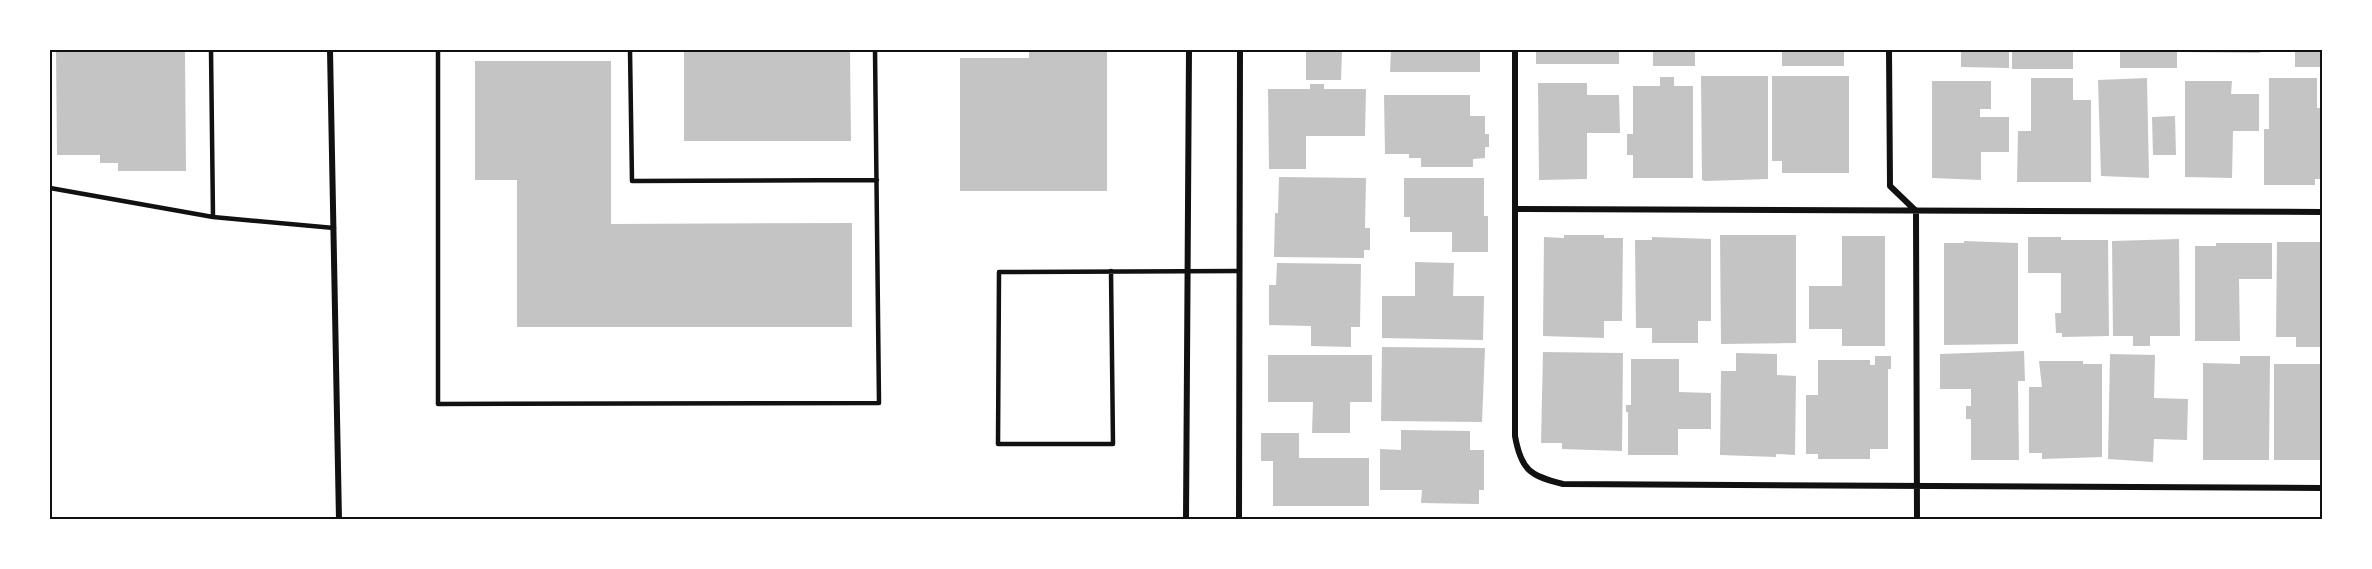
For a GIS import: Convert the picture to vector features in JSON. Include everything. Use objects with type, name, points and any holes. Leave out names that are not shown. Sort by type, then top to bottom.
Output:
[{"type":"street","points":[[330,50],[339,519]]},
{"type":"street","points":[[1186,519],[1189,50]]},
{"type":"street","points":[[1239,519],[1240,50]]},
{"type":"street","points":[[1515,50],[1515,436],[1517,451],[1526,469],[1544,479],[1563,484],[2322,488]]},
{"type":"street","points":[[1889,50],[1890,186],[1916,211],[1917,519]]},
{"type":"street","points":[[1515,209],[2322,212]]},
{"type":"lane","points":[[211,50],[213,217]]},
{"type":"lane","points":[[438,50],[438,404],[879,403],[875,50]]},
{"type":"lane","points":[[630,50],[632,182],[877,180]]},
{"type":"lane","points":[[50,188],[213,217],[334,228]]},
{"type":"lane","points":[[1111,271],[1113,444],[998,444],[999,272],[1111,271],[1239,271]]},
{"type":"building","points":[[56,50],[185,50],[186,171],[118,171],[118,163],[100,163],[100,155],[57,155]]},
{"type":"building","points":[[684,50],[850,50],[851,141],[684,141]]},
{"type":"building","points":[[1029,50],[1107,50],[1107,191],[960,191],[960,58],[1029,58]]},
{"type":"building","points":[[1306,50],[1369,50],[1369,52],[1342,52],[1341,80],[1306,80]]},
{"type":"building","points":[[1391,50],[1480,50],[1480,72],[1390,72]]},
{"type":"building","points":[[1536,50],[1619,50],[1619,64],[1536,64]]},
{"type":"building","points":[[1653,50],[1695,50],[1695,66],[1653,66]]},
{"type":"building","points":[[1782,50],[1844,50],[1844,66],[1782,66]]},
{"type":"building","points":[[1961,50],[2009,50],[2009,68],[1961,67]]},
{"type":"building","points":[[2012,50],[2073,50],[2073,69],[2012,69]]},
{"type":"building","points":[[2120,50],[2177,50],[2177,68],[2120,68]]},
{"type":"building","points":[[2182,50],[2260,50],[2260,53],[2182,52]]},
{"type":"building","points":[[2295,50],[2322,50],[2322,67],[2295,67]]},
{"type":"building","points":[[475,61],[611,61],[611,224],[852,223],[852,327],[517,327],[517,180],[475,180]]},
{"type":"building","points":[[1701,76],[1768,76],[1768,179],[1702,180]]},
{"type":"building","points":[[1772,76],[1849,76],[1849,173],[1782,173],[1782,161],[1772,161]]},
{"type":"building","points":[[1660,77],[1674,77],[1674,86],[1693,86],[1693,178],[1633,178],[1633,155],[1627,155],[1627,134],[1633,134],[1633,86],[1660,86]]},
{"type":"building","points":[[2031,78],[2073,78],[2073,100],[2091,100],[2091,182],[2017,182],[2018,131],[2031,131]]},
{"type":"building","points":[[2147,78],[2149,178],[2101,176],[2098,80]]},
{"type":"building","points":[[2269,78],[2317,78],[2317,108],[2322,108],[2322,179],[2315,179],[2315,185],[2264,185],[2264,129],[2269,129]]},
{"type":"building","points":[[1932,81],[1991,81],[1991,109],[1980,109],[1980,117],[2009,117],[2009,152],[1981,152],[1981,180],[1932,178]]},
{"type":"building","points":[[2185,81],[2232,81],[2231,94],[2259,94],[2259,131],[2233,131],[2232,178],[2185,177]]},
{"type":"building","points":[[1538,83],[1587,83],[1587,95],[1619,95],[1620,133],[1587,133],[1587,179],[1539,180]]},
{"type":"building","points":[[1310,84],[1324,84],[1324,89],[1366,89],[1365,136],[1306,136],[1306,169],[1269,169],[1268,89],[1310,89]]},
{"type":"building","points":[[1384,95],[1470,95],[1470,116],[1485,116],[1485,134],[1489,134],[1489,147],[1485,147],[1485,158],[1473,159],[1473,167],[1421,167],[1421,158],[1409,158],[1409,154],[1385,154]]},
{"type":"building","points":[[2175,116],[2176,155],[2153,155],[2152,117]]},
{"type":"building","points":[[1279,177],[1366,178],[1365,228],[1370,228],[1370,250],[1364,250],[1364,258],[1274,257]]},
{"type":"building","points":[[1404,178],[1484,178],[1484,216],[1488,216],[1488,252],[1452,252],[1452,232],[1410,232],[1410,217],[1404,217]]},
{"type":"building","points":[[1564,235],[1604,235],[1604,238],[1623,238],[1622,321],[1604,321],[1604,338],[1543,336],[1544,237],[1564,238]]},
{"type":"building","points":[[1720,235],[1796,235],[1796,343],[1721,344]]},
{"type":"building","points":[[1842,236],[1885,236],[1885,346],[1842,346],[1842,329],[1809,329],[1809,286],[1842,286]]},
{"type":"building","points":[[1652,237],[1711,239],[1711,321],[1698,321],[1698,343],[1652,343],[1652,328],[1636,328],[1635,240],[1652,240]]},
{"type":"building","points":[[2028,237],[2108,240],[2109,336],[2062,337],[2062,333],[2056,333],[2055,313],[2061,313],[2061,273],[2028,273]]},
{"type":"building","points":[[2179,239],[2180,336],[2150,336],[2150,346],[2133,346],[2133,336],[2113,336],[2112,241]]},
{"type":"building","points":[[1964,241],[2018,243],[2018,344],[1944,345],[1944,243],[1964,243]]},
{"type":"building","points":[[2277,242],[2322,242],[2322,347],[2296,347],[2296,337],[2276,337]]},
{"type":"building","points":[[2216,243],[2272,243],[2272,279],[2239,279],[2240,341],[2195,341],[2195,246],[2216,246]]},
{"type":"building","points":[[1415,262],[1454,263],[1453,296],[1484,296],[1483,340],[1382,338],[1382,296],[1415,296]]},
{"type":"building","points":[[1277,263],[1361,264],[1360,327],[1351,327],[1351,347],[1311,346],[1311,326],[1269,325],[1269,285],[1276,285]]},
{"type":"building","points":[[1382,347],[1485,348],[1482,422],[1381,421]]},
{"type":"building","points":[[2024,351],[2025,381],[2018,381],[2019,460],[1971,460],[1971,419],[1966,419],[1966,406],[1971,406],[1971,389],[1940,389],[1940,354]]},
{"type":"building","points":[[1543,352],[1623,353],[1622,451],[1562,449],[1562,443],[1541,443]]},
{"type":"building","points":[[1736,353],[1777,354],[1777,375],[1796,376],[1795,455],[1776,454],[1776,457],[1720,455],[1721,371],[1736,371]]},
{"type":"building","points":[[2110,354],[2155,355],[2154,398],[2188,399],[2187,440],[2154,439],[2153,462],[2108,459]]},
{"type":"building","points":[[1268,355],[1372,355],[1372,402],[1350,402],[1350,433],[1312,433],[1313,402],[1268,402]]},
{"type":"building","points":[[1875,356],[1891,356],[1891,369],[1888,369],[1888,449],[1870,449],[1870,459],[1818,459],[1818,454],[1806,454],[1806,395],[1818,395],[1818,360],[1870,360],[1870,365],[1875,365]]},
{"type":"building","points":[[2240,356],[2270,356],[2269,460],[2203,460],[2203,363],[2240,364]]},
{"type":"building","points":[[1631,359],[1679,359],[1679,392],[1711,393],[1711,429],[1678,429],[1678,455],[1628,455],[1626,405],[1631,405]]},
{"type":"building","points":[[2039,361],[2083,361],[2083,364],[2102,364],[2102,457],[2042,459],[2042,453],[2029,453],[2029,387],[2042,387]]},
{"type":"building","points":[[2274,364],[2322,364],[2322,460],[2274,460]]},
{"type":"building","points":[[1401,430],[1470,431],[1470,450],[1484,450],[1484,490],[1479,490],[1479,504],[1421,503],[1422,490],[1380,490],[1380,449],[1401,450]]},
{"type":"building","points":[[1261,433],[1299,433],[1299,458],[1369,458],[1369,506],[1273,506],[1273,461],[1261,461]]}]
